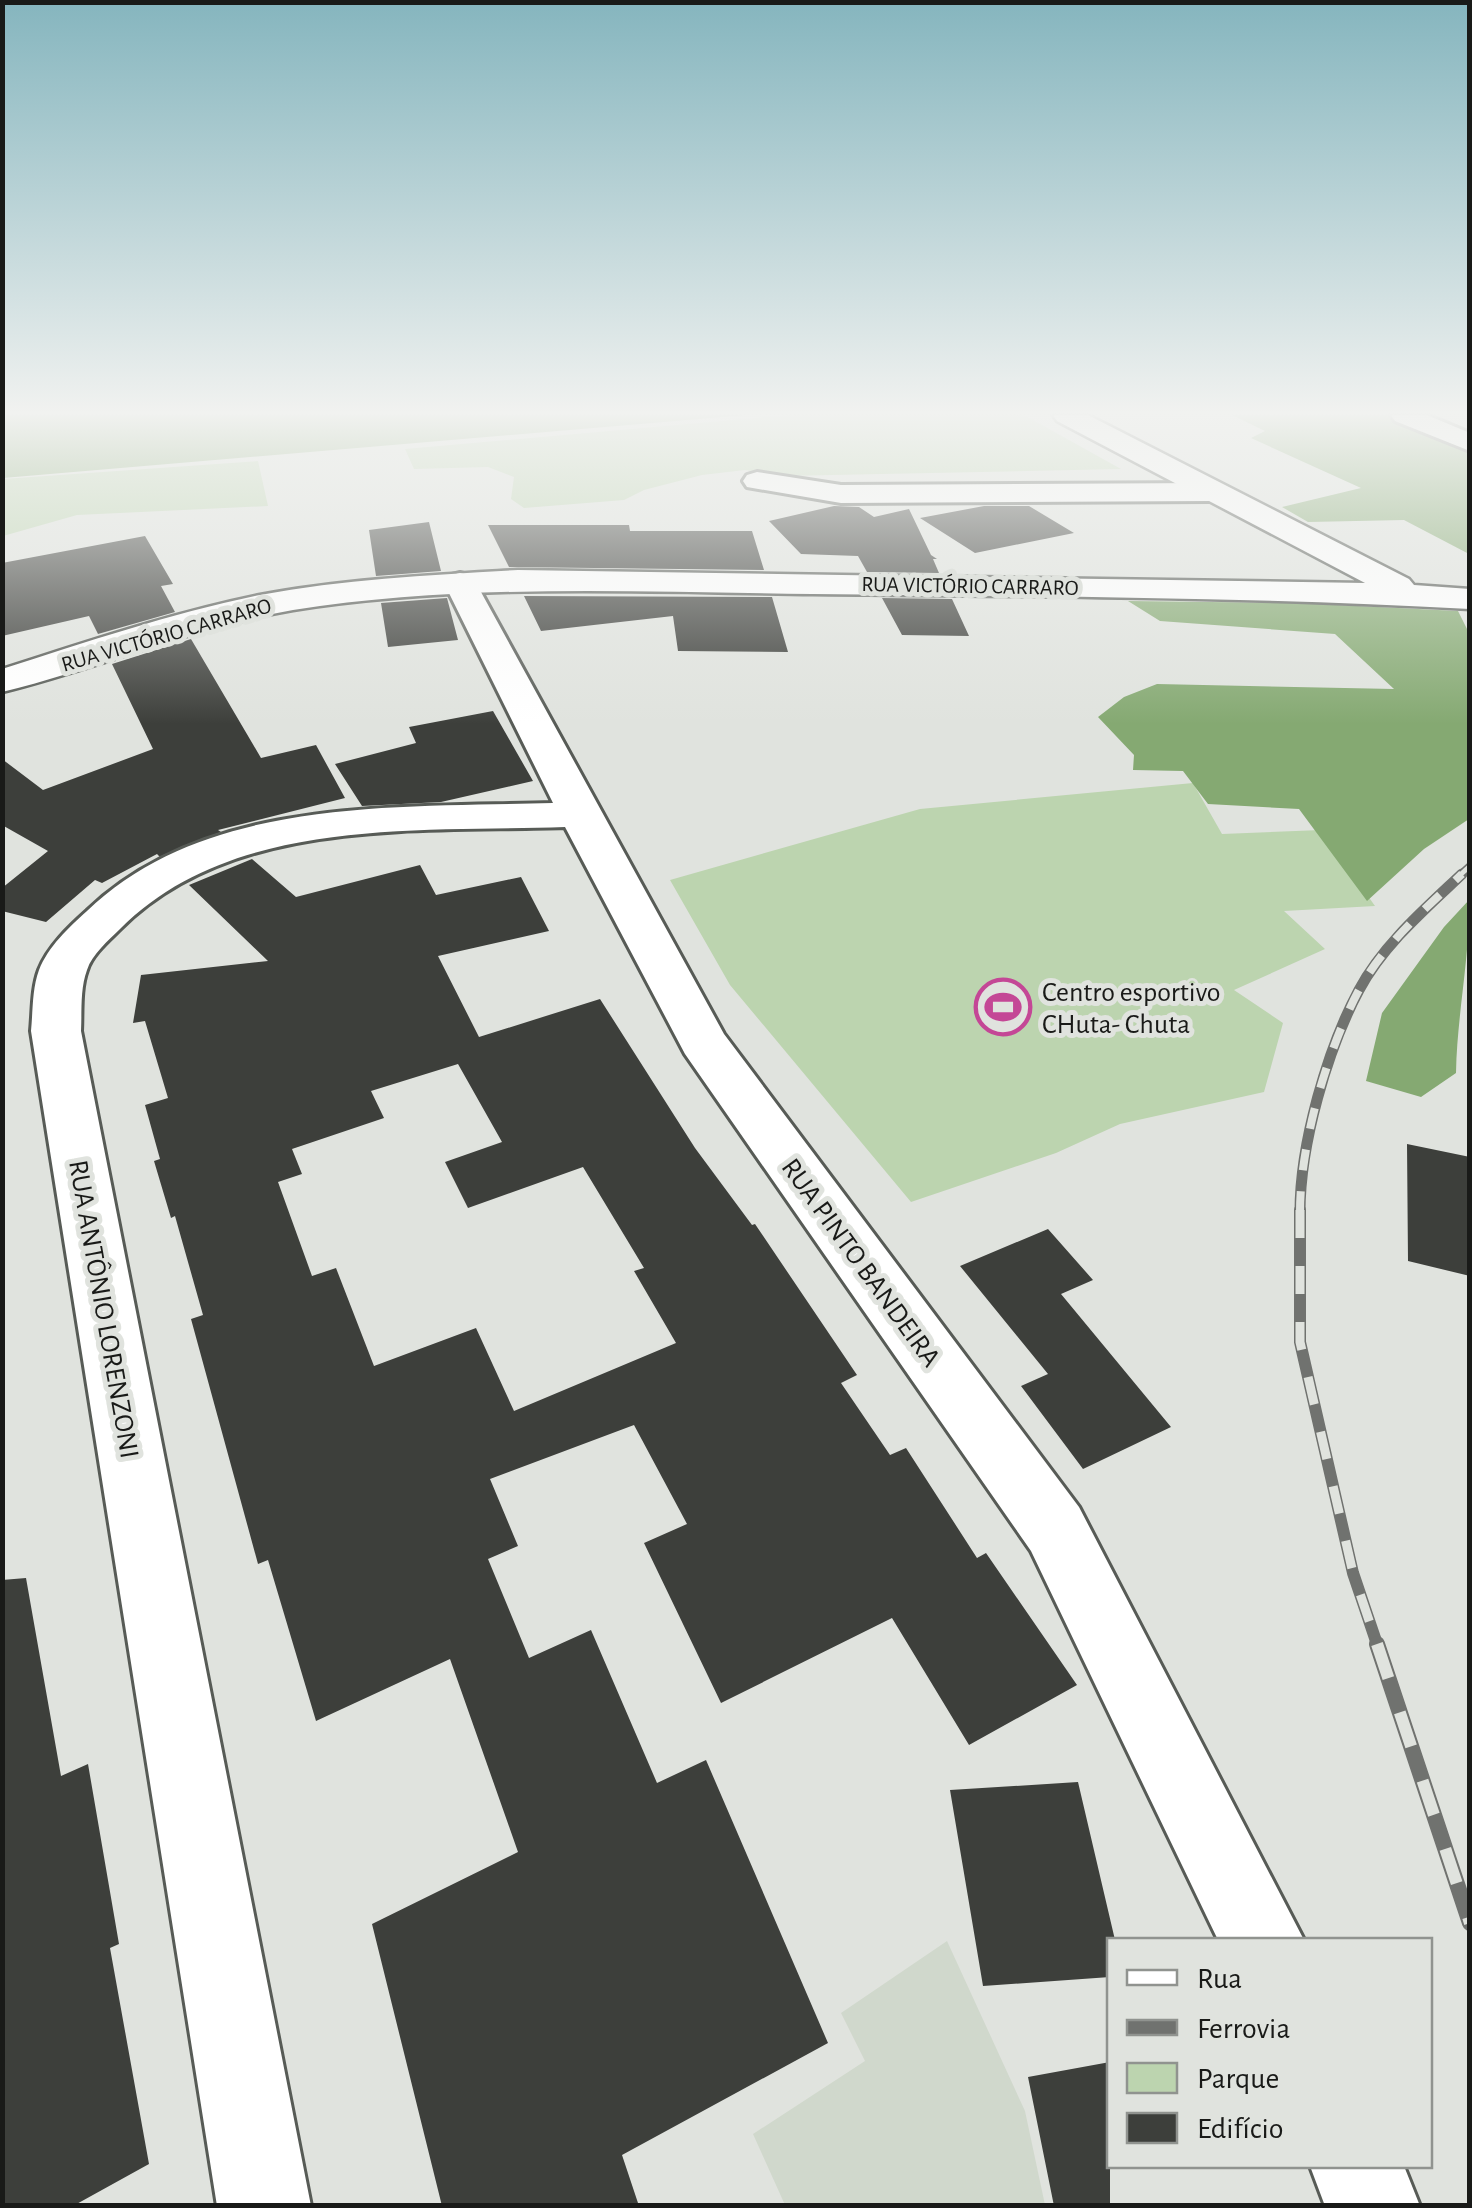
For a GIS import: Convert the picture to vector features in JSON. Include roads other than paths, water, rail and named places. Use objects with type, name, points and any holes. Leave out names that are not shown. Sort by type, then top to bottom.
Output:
[{"type":"main road","points":[[1123,588],[1211,567],[1242,549],[1251,536],[1240,518]]},
{"type":"main road","points":[[1262,518],[1416,596]]},
{"type":"main road","name":"RUA VICTÓRIO CARRARO","points":[[2,682],[232,612],[308,598],[460,583],[610,580],[1123,588],[1470,599]]},
{"type":"street","name":"RUA PINTO BANDEIRA","points":[[460,583],[578,814],[703,1042],[1056,1529],[1261,1938]]},
{"type":"street","name":"RUA ANTÔNIO LORENZONI","points":[[264,2206],[56,1031],[63,969],[108,908],[173,866],[241,841],[312,828],[578,814]]},
{"type":"street","points":[[1358,2168],[1373,2206]]},
{"type":"railway","points":[[1459,876],[1470,866]]},
{"type":"railway","points":[[1300,1212],[1310,1128],[1347,1014],[1380,958],[1462,874]]},
{"type":"railway","points":[[1300,1212],[1300,1342],[1353,1573],[1378,1647]]},
{"type":"railway","points":[[1378,1647],[1470,1923]]},
{"type":"place","name":"Centro esportivo CHuta- Chuta","points":[[1003,1007]]}]
